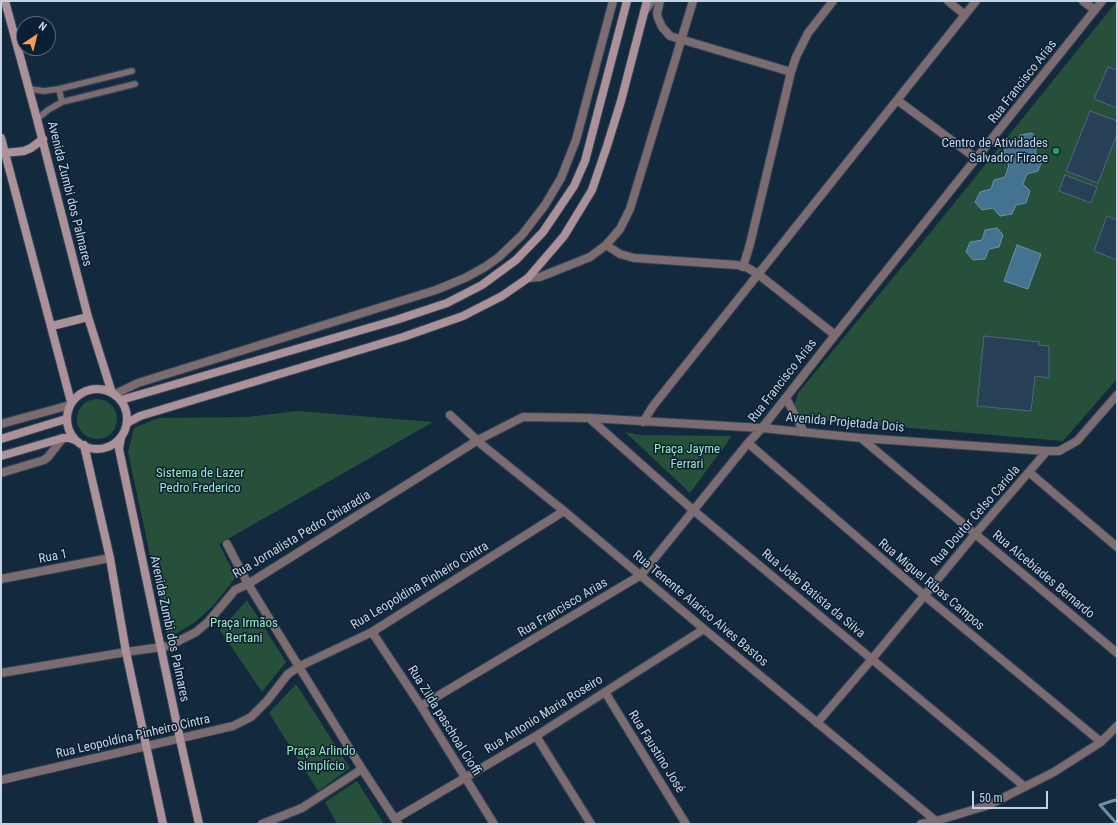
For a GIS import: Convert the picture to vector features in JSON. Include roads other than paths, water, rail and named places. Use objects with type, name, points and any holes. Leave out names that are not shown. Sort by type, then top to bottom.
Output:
[{"type":"main road","name":"Avenida Zumbi dos Palmares","points":[[5,1],[43,139],[88,317],[116,396]]},
{"type":"main road","points":[[116,396],[396,320],[447,303],[482,285],[516,260],[543,232],[574,186],[585,161],[627,1]]},
{"type":"main road","points":[[127,423],[140,416],[403,337],[455,318],[502,296],[528,278],[564,236],[592,190],[621,101],[647,1]]},
{"type":"main road","points":[[1,138],[52,326],[71,403]]},
{"type":"main road","points":[[5,153],[24,151],[31,148],[43,139]]},
{"type":"main road","points":[[52,326],[88,317]]},
{"type":"main road","points":[[1,456],[63,438],[69,438],[91,449],[108,447],[121,438],[127,423],[125,408],[116,396],[101,388],[94,388],[80,394],[71,403],[66,419],[71,434],[76,441]]},
{"type":"main road","points":[[1,439],[66,419]]},
{"type":"main road","name":"Avenida Zumbi dos Palmares","points":[[121,438],[119,449],[199,824]]},
{"type":"main road","points":[[84,445],[110,558],[126,652],[163,824]]},
{"type":"street","points":[[116,396],[138,383],[436,290],[465,278],[499,257],[522,235],[545,205],[561,178],[576,140],[613,1]]},
{"type":"street","points":[[644,12],[652,1]]},
{"type":"street","points":[[660,1],[657,13],[659,23],[670,36],[791,72]]},
{"type":"street","points":[[528,278],[540,277],[590,257],[606,245],[620,229],[630,208],[693,1]]},
{"type":"street","points":[[743,267],[796,57],[808,33],[833,1]]},
{"type":"street","points":[[948,1],[965,15]]},
{"type":"street","points":[[643,422],[653,406],[976,1]]},
{"type":"street","points":[[1083,1],[1095,10]]},
{"type":"street","name":"Rua Francisco Arias","points":[[421,706],[641,576],[693,510],[762,428],[1102,1]]},
{"type":"street","points":[[897,100],[977,159]]},
{"type":"street","points":[[606,245],[620,254],[634,258],[743,267],[758,274],[835,335]]},
{"type":"street","points":[[1048,451],[1059,451],[1077,441],[1117,395]]},
{"type":"street","points":[[786,398],[804,432]]},
{"type":"street","points":[[1,424],[71,403]]},
{"type":"street","name":"Rua Tenente Alarico Alves Bastos","points":[[450,415],[704,629],[936,821]]},
{"type":"street","name":"Avenida Projetada Dois","points":[[478,440],[523,417],[589,418],[762,428],[861,438],[1048,451]]},
{"type":"street","name":"Rua João Batista da Silva","points":[[589,418],[693,510],[1025,786]]},
{"type":"street","points":[[1,473],[48,458],[63,438]]},
{"type":"street","name":"Rua Alcebiades Bernardo","points":[[861,438],[976,533],[1117,653]]},
{"type":"street","name":"Rua Jornalista Pedro Chiaradia","points":[[1,673],[161,646],[169,646],[196,632],[208,622],[235,590],[248,584],[478,440]]},
{"type":"street","name":"Rua Miguel Ribas Campos","points":[[748,443],[925,596],[1100,742]]},
{"type":"street","name":"Rua Doutor Celso Cariola","points":[[817,723],[925,596],[976,533],[1048,451]]},
{"type":"street","points":[[1030,473],[1117,547]]},
{"type":"street","name":"Rua Leopoldina Pinheiro Cintra","points":[[1,780],[233,726],[251,717],[267,701],[288,674],[300,666],[372,632],[564,511]]},
{"type":"street","points":[[227,544],[248,584],[300,666],[362,769],[396,821]]},
{"type":"street","name":"Rua 1","points":[[1,579],[110,558]]},
{"type":"street","name":"Rua Antonio Maria Roseiro","points":[[396,821],[465,777],[536,736],[704,629]]},
{"type":"street","name":"Rua Zilda paschoal Cioffi","points":[[372,632],[421,706],[494,824]]},
{"type":"street","name":"Rua Faustino José","points":[[605,692],[686,824]]},
{"type":"street","points":[[921,824],[989,805],[1054,772],[1100,742],[1117,726]]},
{"type":"street","points":[[536,736],[591,824]]},
{"type":"street","points":[[262,824],[302,808],[362,769]]},
{"type":"lane","points":[[29,89],[44,91],[60,89],[132,71]]},
{"type":"lane","points":[[37,119],[48,110],[62,102],[135,84]]},
{"type":"lane","points":[[60,89],[62,102]]},
{"type":"water","points":[[1032,133],[1039,141],[1035,152],[1042,161],[1038,171],[1027,174],[1023,184],[1030,191],[1026,203],[1016,205],[1012,214],[1000,216],[993,208],[982,210],[975,202],[980,192],[991,189],[994,180],[1005,177],[1009,165],[1002,157],[1006,147],[1017,146],[1020,135]]},
{"type":"water","points":[[997,228],[1003,235],[999,247],[989,249],[985,259],[973,260],[966,252],[970,242],[982,240],[985,230]]},
{"type":"water","points":[[1017,245],[1041,254],[1028,289],[1004,281]]},
{"type":"waterway","points":[[1117,801],[1115,800],[1100,805],[1117,824]]},
{"type":"place","name":"Centro de Atividades Salvador Firace","points":[[1056,151]]},
{"type":"park label","name":"Praça Jayme Ferrari","points":[[687,458]]},
{"type":"park label","name":"Sistema de Lazer Pedro Frederico","points":[[200,482]]},
{"type":"park label","name":"Praça Irmãos Bertani","points":[[244,632]]},
{"type":"park label","name":"Praça Arlindo Simplício","points":[[321,760]]}]
